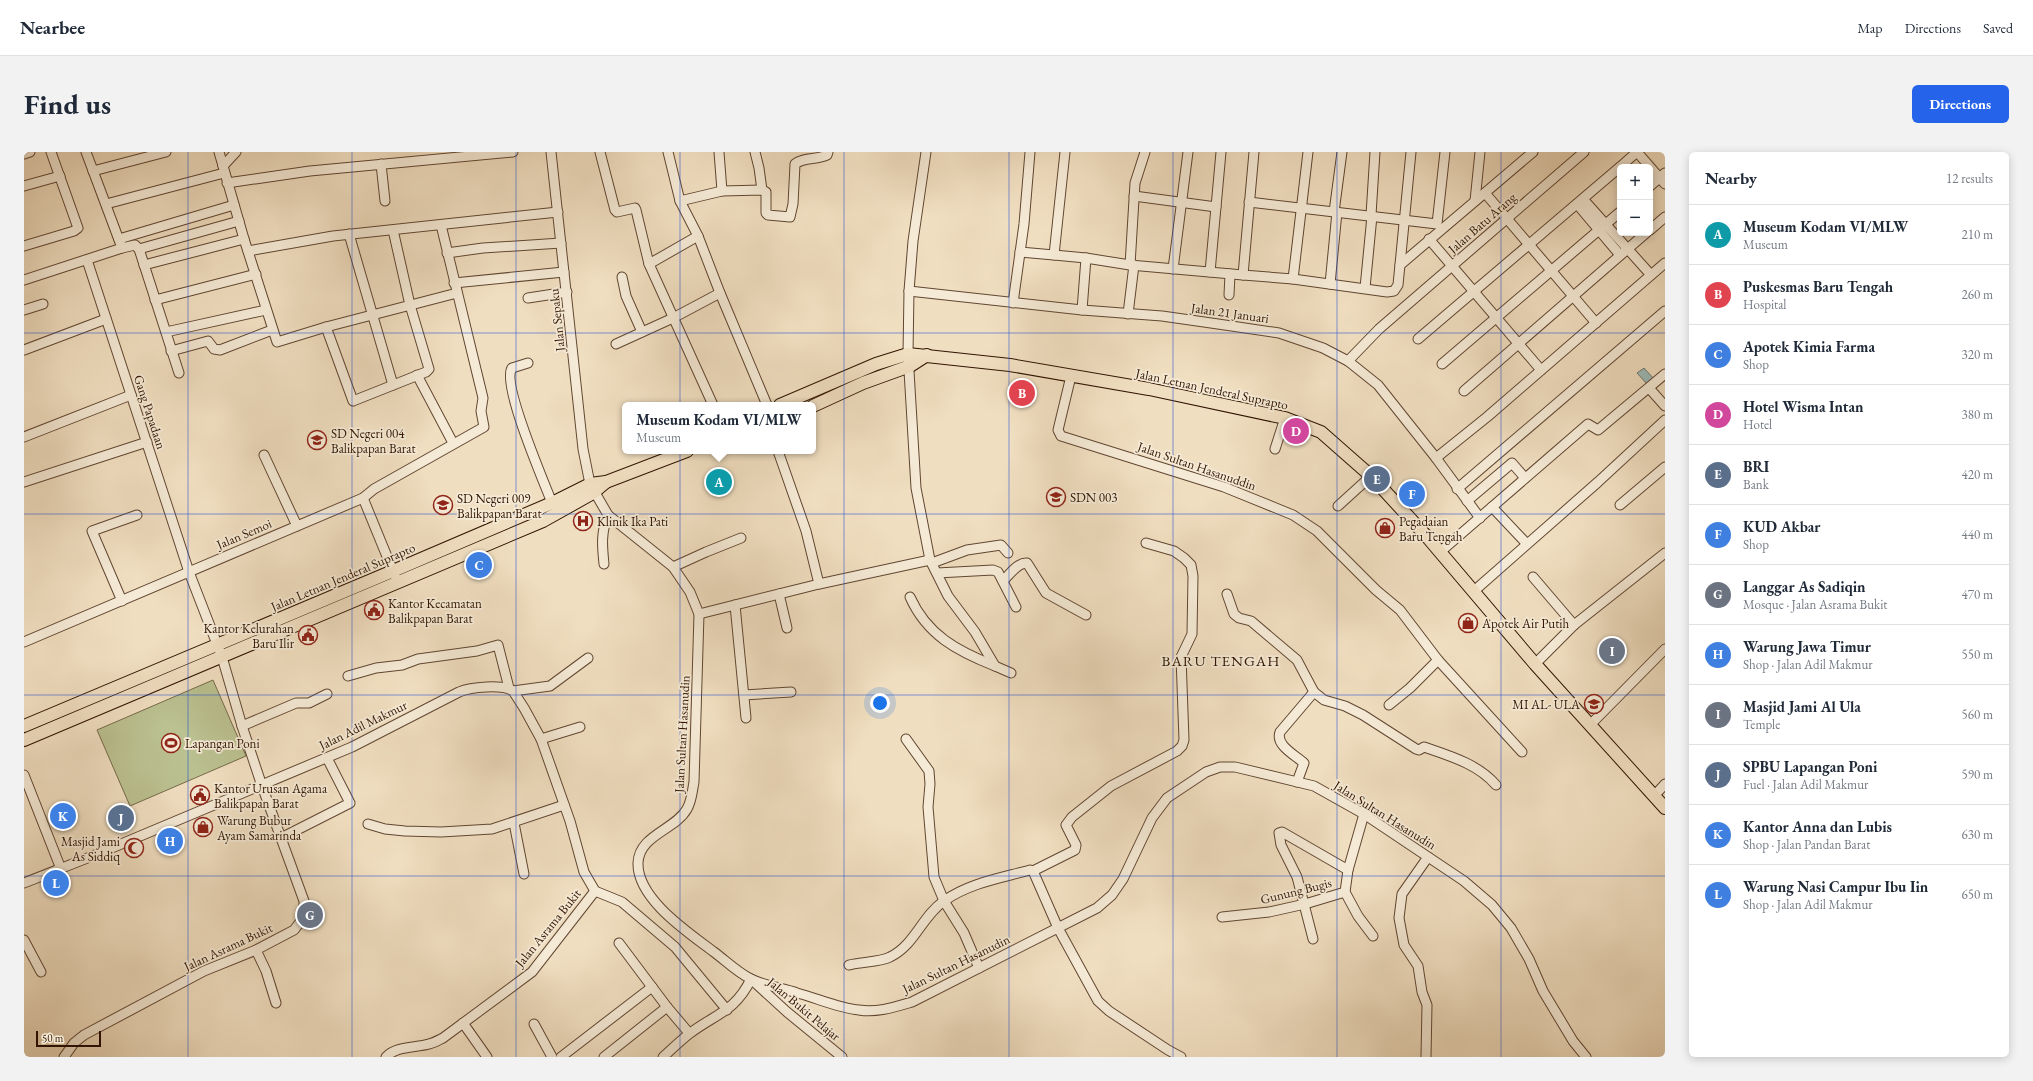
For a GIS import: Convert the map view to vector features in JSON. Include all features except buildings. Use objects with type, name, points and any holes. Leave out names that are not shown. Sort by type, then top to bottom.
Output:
[{"type":"main road","name":"Jalan Letnan Jenderal Suprapto","points":[[908,354],[927,355],[1010,366],[1149,389],[1285,418],[1321,432],[1371,476],[1474,591],[1534,664],[1665,808]]},
{"type":"main road","points":[[787,402],[876,364],[908,354]]},
{"type":"main road","points":[[816,405],[862,384],[910,366],[927,355]]},
{"type":"main road","name":"Jalan Letnan Jenderal Suprapto","points":[[29,738],[220,651],[396,576],[552,503],[679,454]]},
{"type":"main road","name":"Jalan Letnan Jenderal Suprapto","points":[[396,576],[543,521],[592,488]]},
{"type":"main road","name":"Jalan Letnan Jenderal Suprapto","points":[[24,726],[220,651]]},
{"type":"street","points":[[24,154],[30,152]]},
{"type":"street","points":[[24,246],[74,231],[78,228],[51,152]]},
{"type":"street","points":[[86,152],[120,244]]},
{"type":"street","points":[[93,171],[166,152]]},
{"type":"street","points":[[219,152],[238,221],[256,274],[272,330],[276,341],[278,342],[326,327],[457,293],[441,225]]},
{"type":"street","points":[[106,204],[224,169],[236,152]]},
{"type":"street","points":[[227,183],[310,171],[513,152]]},
{"type":"street","name":"Jalan Sepaku","points":[[551,152],[583,449],[592,488]]},
{"type":"street","points":[[600,152],[615,210],[617,212],[635,208],[649,264],[712,402]]},
{"type":"street","points":[[668,152],[680,201],[698,236],[766,402]]},
{"type":"street","points":[[719,152],[722,191]]},
{"type":"street","points":[[754,152],[759,168],[762,190],[766,192],[766,213],[768,215],[790,216],[794,204],[795,164],[799,160],[827,155],[828,152]]},
{"type":"street","points":[[926,152],[916,211],[909,291],[908,354],[910,366],[916,488],[931,562],[948,596],[975,632],[995,666]]},
{"type":"street","points":[[1013,303],[1020,252],[1030,152]]},
{"type":"street","points":[[1054,255],[1065,152]]},
{"type":"street","points":[[1128,314],[1132,265],[1135,183],[1145,152]]},
{"type":"street","points":[[1173,269],[1188,152]]},
{"type":"street","points":[[1210,272],[1221,152]]},
{"type":"street","points":[[1243,275],[1254,152]]},
{"type":"street","points":[[1293,279],[1308,152]]},
{"type":"street","points":[[1330,284],[1342,152]]},
{"type":"street","points":[[1365,288],[1375,152]]},
{"type":"street","points":[[1020,252],[1086,258],[1132,265],[1293,279],[1387,292],[1394,291],[1398,285],[1412,152]]},
{"type":"street","points":[[1249,202],[1438,222],[1445,152]]},
{"type":"street","points":[[1475,152],[1480,152],[1475,202]]},
{"type":"street","points":[[1400,265],[1533,152]]},
{"type":"street","name":"Jalan Batu Arang","points":[[1348,361],[1397,313],[1584,152]]},
{"type":"street","points":[[1623,164],[1637,152],[1663,178],[1653,184]]},
{"type":"street","points":[[381,164],[385,201]]},
{"type":"street","points":[[1418,339],[1617,170]]},
{"type":"street","points":[[24,186],[60,176]]},
{"type":"street","points":[[680,201],[722,191],[762,190]]},
{"type":"street","points":[[1485,193],[1527,245],[1596,324]]},
{"type":"street","points":[[1134,196],[1216,207]]},
{"type":"street","points":[[1580,201],[1602,227],[1620,255]]},
{"type":"street","points":[[24,280],[87,260],[120,244],[234,206]]},
{"type":"street","points":[[248,251],[349,234],[558,212]]},
{"type":"street","points":[[1442,364],[1617,214]]},
{"type":"street","points":[[1653,227],[1665,217]]},
{"type":"street","points":[[139,249],[238,221]]},
{"type":"street","points":[[1602,227],[1628,248],[1651,275]]},
{"type":"street","points":[[326,327],[353,401],[426,372],[429,369],[410,305],[393,230]]},
{"type":"street","points":[[349,234],[393,385]]},
{"type":"street","points":[[649,264],[698,236]]},
{"type":"street","points":[[1464,390],[1642,236]]},
{"type":"street","points":[[144,265],[244,239]]},
{"type":"street","points":[[1429,240],[1541,370]]},
{"type":"street","points":[[447,253],[482,248],[561,243]]},
{"type":"street","points":[[120,244],[135,245],[139,249],[179,373]]},
{"type":"street","points":[[1082,310],[1086,258]]},
{"type":"street","name":"Gang Papadaan","points":[[87,260],[189,572],[220,651]]},
{"type":"street","points":[[1436,458],[1596,324],[1665,263]]},
{"type":"street","points":[[454,283],[564,272]]},
{"type":"street","points":[[155,300],[256,274]]},
{"type":"street","points":[[1229,295],[1230,274]]},
{"type":"street","points":[[622,277],[626,296],[642,332]]},
{"type":"street","name":"Jalan 21 Januari","points":[[909,291],[1082,310],[1162,316],[1279,333],[1322,348],[1348,361],[1378,385],[1436,458],[1457,489],[1480,518]]},
{"type":"street","points":[[528,298],[567,292]]},
{"type":"street","name":"Jalan Semoi","points":[[24,642],[363,498],[374,489],[453,443],[484,427],[481,411],[483,398],[457,293]]},
{"type":"street","points":[[616,344],[673,318],[720,293]]},
{"type":"street","points":[[24,310],[43,304]]},
{"type":"street","points":[[166,332],[266,310]]},
{"type":"street","points":[[1457,489],[1665,311]]},
{"type":"street","points":[[24,350],[106,319]]},
{"type":"street","points":[[171,350],[208,342],[214,349],[220,350],[272,330]]},
{"type":"street","points":[[528,363],[512,368],[509,378],[515,405],[552,503]]},
{"type":"street","points":[[1440,552],[1588,424],[1598,430],[1665,374]]},
{"type":"street","points":[[417,375],[453,443]]},
{"type":"street","name":"Jalan Sultan Hasanuddin","points":[[1072,376],[1058,430],[1061,436],[1224,487],[1292,515],[1317,531],[1365,577],[1376,590],[1400,610],[1438,660],[1522,752]]},
{"type":"street","points":[[1650,388],[1665,406]]},
{"type":"street","points":[[24,437],[131,395]]},
{"type":"street","points":[[1275,448],[1285,418]]},
{"type":"street","points":[[1474,591],[1526,543],[1598,482],[1665,420]]},
{"type":"street","points":[[24,482],[147,442]]},
{"type":"street","points":[[1501,452],[1525,478]]},
{"type":"street","points":[[779,454],[806,531],[819,584]]},
{"type":"street","points":[[264,455],[297,526]]},
{"type":"street","points":[[1467,501],[1512,463]]},
{"type":"street","points":[[1620,505],[1665,467]]},
{"type":"street","points":[[1338,506],[1371,476]]},
{"type":"street","name":"Jalan Sultan Hasanudin","points":[[592,488],[608,515],[674,567],[690,592],[699,614],[694,782],[691,800],[687,809],[678,820],[654,836],[642,850],[638,862],[639,875],[646,890],[659,906],[683,928],[751,979],[858,1010],[872,1011],[888,1009],[912,1002],[1097,908],[1112,894],[1123,879],[1152,818],[1167,798],[1206,772],[1220,768],[1235,768],[1314,786],[1364,814],[1475,890],[1492,905],[1506,922],[1529,959],[1543,991],[1573,1040],[1586,1057]]},
{"type":"street","points":[[363,498],[396,576]]},
{"type":"street","points":[[1492,507],[1526,543]]},
{"type":"street","points":[[122,601],[92,531],[137,515]]},
{"type":"street","points":[[604,564],[601,541],[602,530],[608,515]]},
{"type":"street","points":[[674,567],[741,538]]},
{"type":"street","points":[[848,965],[881,960],[901,951],[929,916],[944,901],[975,885],[1030,870],[1034,871],[1075,850],[1076,845],[1066,825],[1072,817],[1111,786],[1177,751],[1183,743],[1184,727],[1181,657],[1192,634],[1192,571],[1191,566],[1184,558],[1174,551],[1146,543]]},
{"type":"street","points":[[699,614],[819,584],[931,562],[967,550],[1001,545],[1008,553]]},
{"type":"street","points":[[1534,664],[1574,625],[1665,553]]},
{"type":"street","points":[[1003,581],[1017,567],[1027,563],[1046,592],[1086,615]]},
{"type":"street","points":[[937,573],[993,570],[998,572],[1016,607]]},
{"type":"street","points":[[1533,577],[1574,625]]},
{"type":"street","points":[[779,594],[787,628]]},
{"type":"street","points":[[1227,594],[1234,614],[1239,618],[1251,621],[1297,660],[1314,692],[1324,700],[1345,706],[1419,750],[1424,747],[1459,759],[1486,774],[1496,786]]},
{"type":"street","points":[[910,597],[925,624],[948,643],[969,656],[1011,673]]},
{"type":"street","points":[[735,605],[746,718]]},
{"type":"street","points":[[348,676],[376,668],[402,665],[418,659],[477,651],[498,645],[511,689],[541,739],[564,805],[584,872],[595,891]]},
{"type":"street","points":[[1590,725],[1665,649]]},
{"type":"street","name":"Jalan Asrama Bukit","points":[[64,1057],[74,1043],[84,1035],[204,971],[256,950],[294,930],[304,918],[304,901],[262,786],[242,726],[220,651]]},
{"type":"street","name":"Jalan Adil Makmur","points":[[24,882],[61,869],[327,758],[352,747],[459,692],[468,689],[511,689],[550,686],[588,658]]},
{"type":"street","points":[[1389,705],[1410,688],[1438,660]]},
{"type":"street","points":[[744,695],[792,692]]},
{"type":"street","points":[[1297,782],[1304,763],[1280,743],[1278,736],[1314,692]]},
{"type":"street","points":[[242,726],[296,703],[309,703],[326,694]]},
{"type":"street","points":[[541,739],[563,734],[580,727]]},
{"type":"street","points":[[906,739],[929,771],[932,867],[934,877],[944,901],[964,933],[979,968]]},
{"type":"street","points":[[281,838],[354,804],[327,758]]},
{"type":"street","points":[[24,775],[61,869]]},
{"type":"street","points":[[1654,796],[1665,784]]},
{"type":"street","points":[[368,824],[385,829],[441,832],[492,829],[514,823],[564,805]]},
{"type":"street","name":"Gunung Bugis","points":[[1222,917],[1269,912],[1305,904],[1345,892],[1348,870],[1364,814]]},
{"type":"street","points":[[514,823],[524,874]]},
{"type":"street","points":[[1312,939],[1305,904],[1297,877],[1281,845],[1278,835],[1280,832],[1348,870]]},
{"type":"street","points":[[1426,1057],[1427,1005],[1422,992],[1418,966],[1404,945],[1399,918],[1402,894],[1428,857]]},
{"type":"street","points":[[1034,871],[1058,928],[1098,1001],[1108,1011],[1168,1050],[1182,1057]]},
{"type":"street","name":"Jalan Asrama Bukit","points":[[386,1057],[390,1053],[397,1050],[430,1044],[443,1038],[532,972],[595,891],[622,902],[675,947],[727,1010]]},
{"type":"street","points":[[1345,892],[1358,916],[1372,936]]},
{"type":"street","points":[[24,940],[41,972]]},
{"type":"street","points":[[618,943],[689,1033]]},
{"type":"street","points":[[256,950],[266,971],[276,1003]]},
{"type":"street","points":[[669,1055],[689,1033],[727,1010],[744,994],[751,979]]},
{"type":"street","name":"Jalan Bukit Pelajar","points":[[751,979],[787,1012],[842,1057]]},
{"type":"street","points":[[561,1057],[652,987]]},
{"type":"street","points":[[604,1057],[667,1007]]},
{"type":"street","points":[[463,1023],[487,1057]]},
{"type":"street","points":[[534,1024],[552,1057]]},
{"type":"green space","name":"Lapangan Poni","points":[[213,680],[246,756],[130,806],[97,730]]},
{"type":"water","points":[[1644,368],[1654,379],[1647,384],[1637,373]]},
{"type":"place","name":"Puskesmas Baru Tengah","points":[[1022,393]]},
{"type":"place","name":"Hotel Wisma Intan","points":[[1296,431]]},
{"type":"place","name":"SD Negeri 004 Balikpapan Barat","points":[[317,440]]},
{"type":"place","name":"BRI","points":[[1377,479]]},
{"type":"place","name":"Museum Kodam VI/MLW","points":[[719,482]]},
{"type":"place","name":"KUD Akbar","points":[[1412,494]]},
{"type":"place","name":"SDN 003","points":[[1056,497]]},
{"type":"place","name":"SD Negeri 009 Balikpapan Barat","points":[[443,505]]},
{"type":"place","name":"Klinik Ika Pati","points":[[583,521]]},
{"type":"place","name":"Pegadaian Baru Tengah","points":[[1385,528]]},
{"type":"place","name":"Apotek Kimia Farma","points":[[479,565]]},
{"type":"place","name":"Kantor Kecamatan Balikpapan Barat","points":[[374,610]]},
{"type":"place","name":"Apotek Air Putih","points":[[1468,623]]},
{"type":"place","name":"Kantor Kelurahan Baru Ilir","points":[[308,635]]},
{"type":"place","name":"Masjid Jami Al Ula","points":[[1612,651]]},
{"type":"place","name":"MI AL- ULA","points":[[1594,704]]},
{"type":"place","name":"Lapangan Poni","points":[[171,743]]},
{"type":"place","name":"Kantor Urusan Agama Balikpapan Barat","points":[[200,795]]},
{"type":"place","name":"Kantor Anna dan Lubis","points":[[63,816]]},
{"type":"place","name":"SPBU Lapangan Poni","points":[[121,818]]},
{"type":"place","name":"Warung Bubur Ayam Samarinda","points":[[203,827]]},
{"type":"place","name":"Warung Jawa Timur","points":[[170,841]]},
{"type":"place","name":"Masjid Jami As Siddiq","points":[[134,848]]},
{"type":"place","name":"Warung Nasi Campur Ibu Iin","points":[[56,883]]},
{"type":"place","name":"Langgar As Sadiqin","points":[[310,915]]},
{"type":"district","name":"BARU TENGAH","points":[[1221,660]]}]
